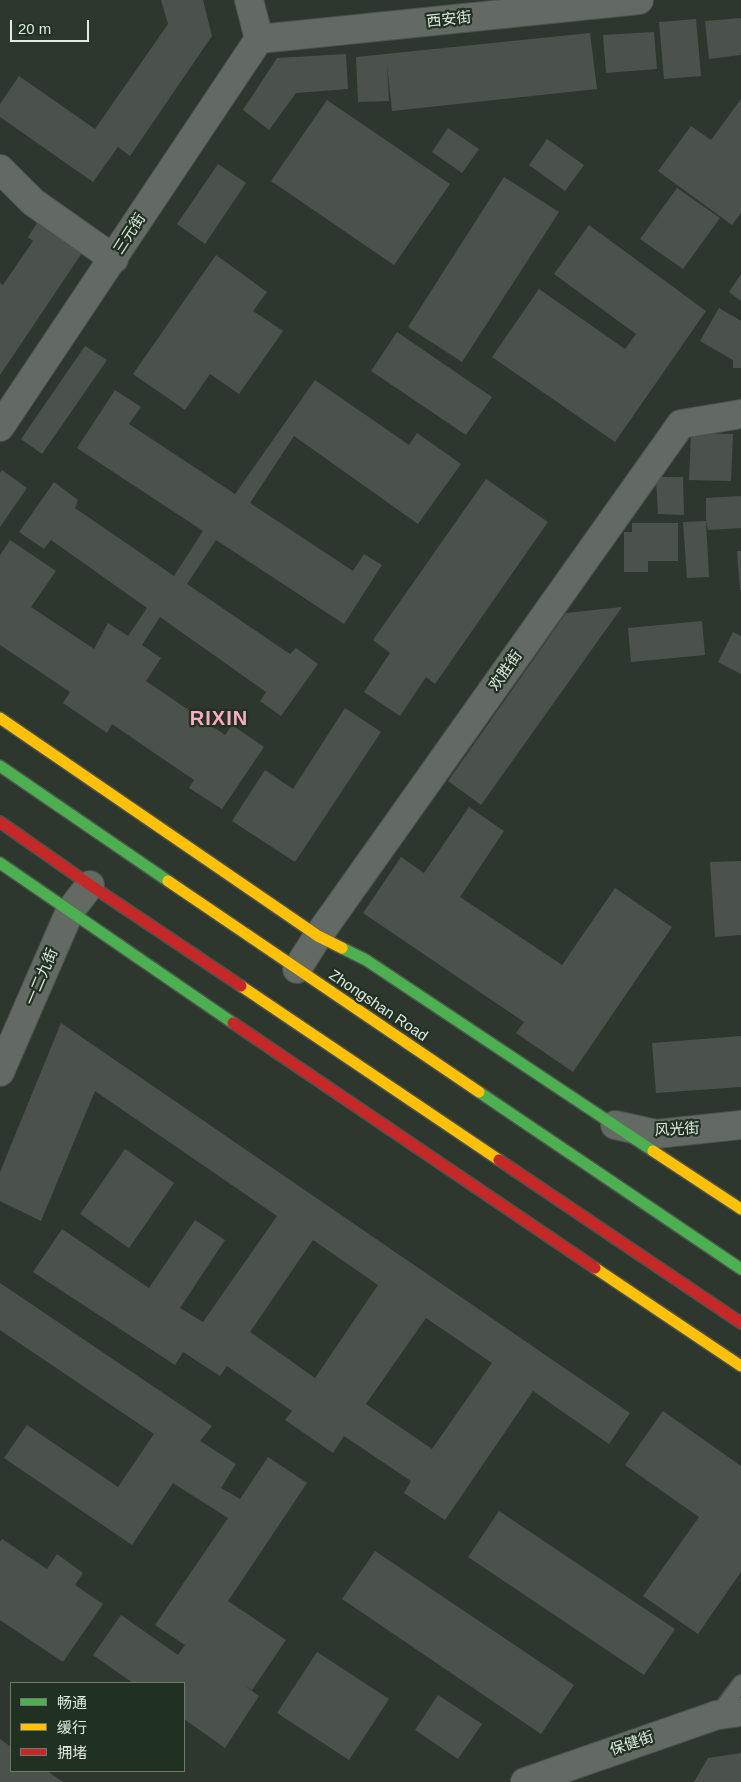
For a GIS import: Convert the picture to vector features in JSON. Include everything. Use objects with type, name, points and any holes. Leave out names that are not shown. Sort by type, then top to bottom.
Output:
[{"type":"main road","points":[[0,718],[318,936],[366,960],[741,1209]]},
{"type":"main road","name":"Zhongshan Road","points":[[0,766],[741,1269]]},
{"type":"main road","points":[[0,822],[90,885],[741,1323]]},
{"type":"main road","points":[[0,863],[342,1099],[741,1366]]},
{"type":"street","points":[[249,0],[259,39]]},
{"type":"street","name":"西安街","points":[[259,39],[639,0]]},
{"type":"street","name":"三元街","points":[[0,427],[114,259],[259,39]]},
{"type":"street","points":[[0,169],[33,202],[114,259]]},
{"type":"street","name":"欢胜街","points":[[297,969],[318,936],[681,424],[741,414]]},
{"type":"street","name":"一二九街","points":[[0,1072],[70,911],[90,885]]},
{"type":"street","name":"风光街","points":[[613,1125],[656,1134],[741,1125]]},
{"type":"street","name":"保健街","points":[[525,1782],[729,1713]]},
{"type":"lane","points":[[729,1713],[741,1683]]},
{"type":"building","points":[[161,0],[203,0],[212,36],[130,156],[118,147],[93,182],[0,117],[0,104],[19,76],[95,129],[168,24]]},
{"type":"building","points":[[741,18],[741,55],[709,59],[705,21]]},
{"type":"building","points":[[696,19],[701,76],[664,79],[659,22]]},
{"type":"building","points":[[654,32],[657,69],[606,73],[603,35]]},
{"type":"building","points":[[590,33],[597,89],[392,111],[387,65],[389,101],[358,102],[356,57]]},
{"type":"building","points":[[346,54],[348,89],[296,93],[269,130],[243,110],[277,58]]},
{"type":"building","points":[[741,99],[741,213],[732,225],[658,171],[691,126],[711,140]]},
{"type":"building","points":[[327,100],[450,184],[394,265],[271,181]]},
{"type":"building","points":[[448,128],[479,149],[462,173],[432,152]]},
{"type":"building","points":[[547,139],[584,165],[565,191],[529,165]]},
{"type":"building","points":[[218,164],[246,183],[205,244],[177,224]]},
{"type":"building","points":[[504,177],[559,212],[462,362],[408,327]]},
{"type":"building","points":[[677,188],[720,218],[683,269],[640,239]]},
{"type":"building","points":[[39,220],[84,250],[0,375],[0,283],[3,285],[33,241],[28,237]]},
{"type":"building","points":[[589,225],[706,311],[615,442],[492,357],[539,289],[625,349],[636,334],[554,274]]},
{"type":"building","points":[[216,255],[267,292],[253,311],[283,331],[239,394],[210,374],[185,410],[133,374]]},
{"type":"building","points":[[741,274],[741,301],[729,292]]},
{"type":"building","points":[[719,308],[741,321],[741,368],[733,368],[733,360],[700,341]]},
{"type":"building","points":[[397,332],[492,397],[466,435],[371,371]]},
{"type":"building","points":[[85,346],[107,360],[42,454],[21,439]]},
{"type":"building","points":[[315,380],[409,445],[417,433],[461,464],[418,524],[294,436],[250,503],[353,571],[364,554],[382,565],[344,624],[216,540],[187,584],[290,654],[296,648],[318,664],[281,716],[260,701],[266,692],[160,617],[142,645],[161,658],[146,681],[225,735],[232,725],[264,747],[222,809],[189,788],[194,780],[112,724],[107,733],[63,703],[70,692],[0,645],[0,555],[10,540],[56,571],[31,607],[94,649],[108,623],[128,636],[147,608],[51,540],[44,549],[19,532],[54,482],[78,500],[75,508],[174,576],[203,531],[77,448],[115,390],[141,407],[129,424],[235,494]]},
{"type":"building","points":[[691,433],[733,434],[731,481],[689,480]]},
{"type":"building","points":[[2,470],[27,488],[0,527],[0,473]]},
{"type":"building","points":[[656,477],[683,477],[684,515],[658,514]]},
{"type":"building","points":[[486,479],[548,522],[435,684],[426,677],[400,716],[364,692],[390,653],[373,640]]},
{"type":"building","points":[[741,496],[741,528],[708,530],[706,498]]},
{"type":"building","points":[[706,521],[709,577],[687,578],[683,522]]},
{"type":"building","points":[[632,523],[678,523],[678,561],[648,561],[648,572],[624,572],[624,532],[632,532]]},
{"type":"building","points":[[737,551],[741,551],[741,590],[740,590]]},
{"type":"building","points":[[622,607],[481,805],[448,781],[566,613]]},
{"type":"building","points":[[702,621],[705,655],[631,662],[628,628]]},
{"type":"building","points":[[733,632],[741,636],[741,674],[718,662]]},
{"type":"building","points":[[345,708],[381,732],[295,862],[232,821],[265,770],[293,789]]},
{"type":"building","points":[[469,807],[504,831],[460,897],[562,965],[615,888],[672,927],[573,1072],[516,1033],[524,1022],[363,913],[401,857],[424,873]]},
{"type":"building","points":[[741,861],[741,935],[715,937],[710,862]]},
{"type":"building","points":[[61,1023],[630,1413],[609,1444],[533,1391],[445,1520],[404,1493],[411,1481],[344,1436],[333,1453],[285,1420],[292,1411],[227,1366],[220,1376],[183,1352],[175,1365],[33,1272],[62,1229],[149,1288],[195,1220],[225,1240],[180,1308],[203,1322],[277,1216],[95,1091],[41,1221],[0,1201],[0,1172]],"holes":[[[313,1240],[378,1285],[315,1378],[250,1332]],[[426,1318],[492,1363],[432,1449],[366,1404]]]},
{"type":"building","points":[[741,1036],[741,1087],[656,1093],[652,1043]]},
{"type":"building","points":[[125,1149],[174,1183],[129,1248],[80,1214]]},
{"type":"building","points":[[0,1283],[212,1426],[200,1441],[236,1464],[221,1488],[240,1499],[268,1457],[307,1483],[228,1601],[286,1640],[252,1690],[244,1685],[259,1696],[225,1748],[185,1720],[185,1682],[132,1682],[93,1655],[121,1615],[178,1655],[185,1645],[155,1625],[228,1518],[173,1483],[132,1545],[4,1458],[27,1425],[118,1487],[154,1434],[0,1330]]},
{"type":"building","points":[[663,1411],[741,1466],[741,1572],[698,1634],[643,1596],[699,1517],[625,1465]]},
{"type":"building","points":[[499,1511],[675,1629],[644,1675],[468,1557]]},
{"type":"building","points":[[2,1539],[47,1569],[57,1554],[83,1573],[75,1585],[103,1604],[63,1662],[0,1620],[0,1542]]},
{"type":"building","points":[[375,1551],[574,1685],[541,1734],[342,1599]]},
{"type":"building","points":[[317,1652],[389,1699],[349,1760],[277,1713]]},
{"type":"building","points":[[438,1695],[482,1724],[458,1759],[415,1730]]},
{"type":"building","points":[[0,1739],[10,1746],[10,1772],[48,1772],[63,1782],[0,1782]]},
{"type":"building","points":[[741,1753],[741,1782],[694,1782],[708,1758]]},
{"type":"traffic: fast","points":[[0,766],[168,881]]},
{"type":"traffic: fast","points":[[0,863],[233,1023]]},
{"type":"traffic: fast","points":[[342,948],[366,960],[653,1151]]},
{"type":"traffic: fast","points":[[479,1092],[741,1269]]},
{"type":"traffic: slow","points":[[0,718],[318,936],[342,948]]},
{"type":"traffic: slow","points":[[168,881],[479,1092]]},
{"type":"traffic: slow","points":[[241,986],[499,1160]]},
{"type":"traffic: slow","points":[[653,1151],[741,1209]]},
{"type":"traffic: slow","points":[[595,1268],[741,1366]]},
{"type":"traffic: jam","points":[[0,822],[241,986]]},
{"type":"traffic: jam","points":[[233,1023],[595,1268]]},
{"type":"traffic: jam","points":[[499,1160],[741,1323]]},
{"type":"district","name":"RIXIN","points":[[219,719]]}]
